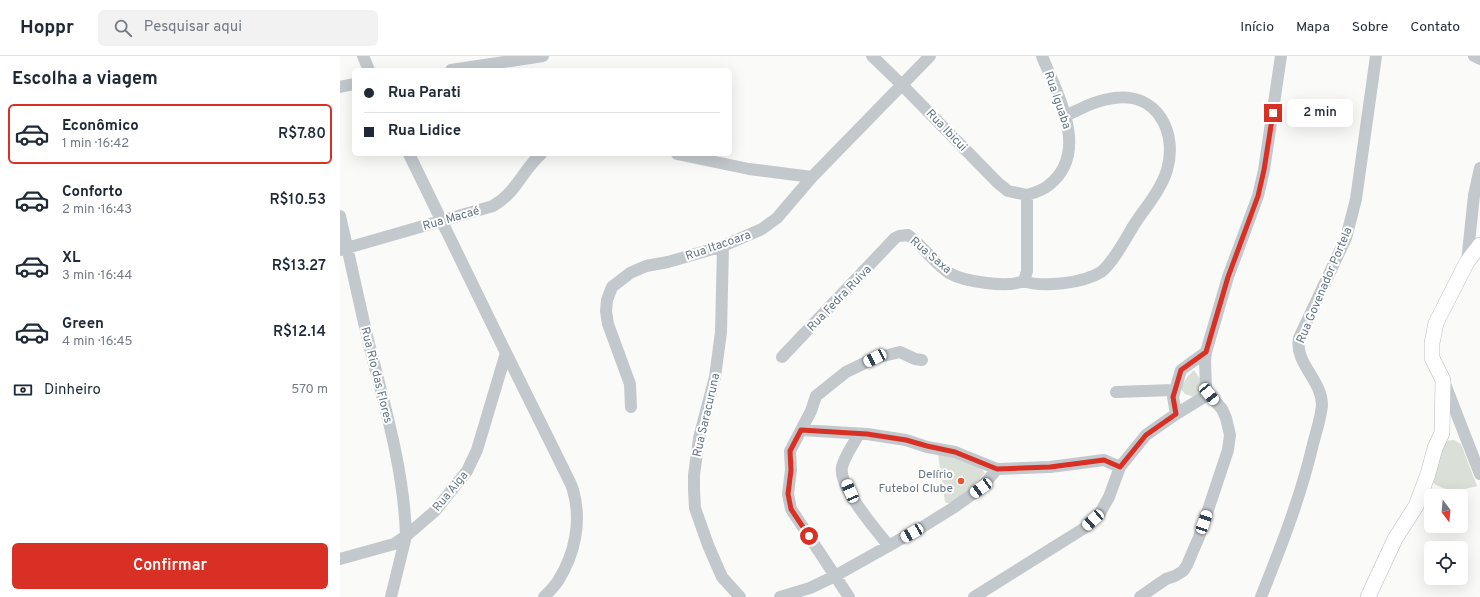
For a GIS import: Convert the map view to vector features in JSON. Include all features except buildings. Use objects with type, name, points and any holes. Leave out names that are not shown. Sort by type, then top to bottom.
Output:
[{"type":"main road","points":[[1368,597],[1395,539],[1416,506],[1428,474],[1435,448],[1442,433],[1443,380],[1432,358],[1434,330],[1467,262],[1480,245]]},
{"type":"street","points":[[363,56],[368,68]]},
{"type":"street","points":[[464,68],[543,56]]},
{"type":"street","name":"Rua Ibicui","points":[[872,56],[998,183],[1008,191],[1027,195]]},
{"type":"street","name":"Rua Itacoara","points":[[631,407],[630,384],[608,324],[606,311],[607,300],[612,287],[630,273],[646,266],[668,262],[723,246],[747,237],[762,229],[777,218],[812,177],[901,84],[930,56]]},
{"type":"street","name":"Rua Iguaba","points":[[1027,195],[1049,186],[1059,176],[1066,163],[1070,148],[1066,116],[1042,56]]},
{"type":"street","points":[[1140,597],[1166,579],[1175,576],[1188,565],[1225,462],[1230,435],[1226,418],[1222,410],[1207,391],[1205,361],[1206,352],[1228,277],[1260,190],[1281,56]]},
{"type":"street","name":"Rua Govenador Portela","points":[[1261,597],[1306,474],[1322,406],[1318,388],[1301,358],[1298,346],[1299,338],[1346,238],[1351,221],[1356,199],[1376,56]]},
{"type":"street","points":[[1474,56],[1480,58]]},
{"type":"street","points":[[340,87],[352,84]]},
{"type":"street","points":[[1027,195],[1027,271],[1024,280],[1040,284],[1053,284],[1076,282],[1100,272],[1117,254],[1160,186],[1167,170],[1170,151],[1168,133],[1164,120],[1156,111],[1138,99],[1126,98],[1095,102],[1066,116]]},
{"type":"street","points":[[411,156],[573,490],[577,527],[574,546],[568,564],[557,582],[544,597]]},
{"type":"street","name":"Rua Macaé","points":[[344,249],[493,206],[501,202],[516,186],[531,163],[539,156]]},
{"type":"street","points":[[687,156],[749,169],[812,177]]},
{"type":"street","points":[[1467,262],[1473,202],[1480,168]]},
{"type":"street","name":"Rua Rio das Flores","points":[[340,216],[344,249],[396,452],[405,509],[406,536]]},
{"type":"street","name":"Rua Saxa","points":[[895,238],[908,235],[950,273],[958,276],[982,282],[1000,284],[1017,283],[1024,280]]},
{"type":"street","name":"Rua Fedra Ruiva","points":[[782,357],[895,238]]},
{"type":"street","name":"Rua Saracuruna","points":[[723,246],[721,332],[714,377],[699,438],[694,475],[694,489],[696,508],[708,545],[722,577],[740,597]]},
{"type":"street","points":[[849,597],[791,509],[788,494],[791,470],[790,451],[811,411],[816,396],[846,372],[875,358],[893,353],[900,352],[915,359],[922,360]]},
{"type":"street","points":[[1176,414],[1173,397],[1181,370],[1206,352]]},
{"type":"street","name":"Rua Aiga","points":[[340,559],[394,544],[406,536],[435,511],[467,470],[477,450],[506,353]]},
{"type":"street","points":[[1443,380],[1480,474]]},
{"type":"street","points":[[1116,392],[1174,390]]},
{"type":"street","points":[[974,597],[1086,527],[1100,513],[1109,498],[1120,467],[1146,435],[1207,391]]},
{"type":"street","points":[[801,430],[859,434],[906,440],[955,452],[997,469],[1050,467],[1104,460],[1120,467]]},
{"type":"street","points":[[859,434],[847,454],[842,469],[844,479],[859,507],[889,546]]},
{"type":"street","points":[[780,597],[810,588],[889,546],[953,508],[981,488],[997,469]]},
{"type":"street","points":[[391,597],[406,536]]},
{"type":"shaded area","points":[[1194,370],[1200,379],[1201,391],[1194,397],[1185,394],[1180,388]]},
{"type":"shaded area","points":[[1454,440],[1461,444],[1477,486],[1464,489],[1445,489],[1433,483],[1442,441]]},
{"type":"shaded area","points":[[938,454],[970,462],[981,468],[985,473],[970,488],[950,504],[945,502]]},
{"type":"place","name":"Delírio Futebol Clube","points":[[961,481]]},
{"type":"route","points":[[809,536],[791,509],[788,494],[791,470],[790,451],[801,430],[867,434],[906,440],[955,452],[997,469],[1050,467],[1104,460],[1120,467],[1146,435],[1176,414],[1173,397],[1181,370],[1190,362],[1206,352],[1228,277],[1258,196],[1264,170],[1273,113]]}]
